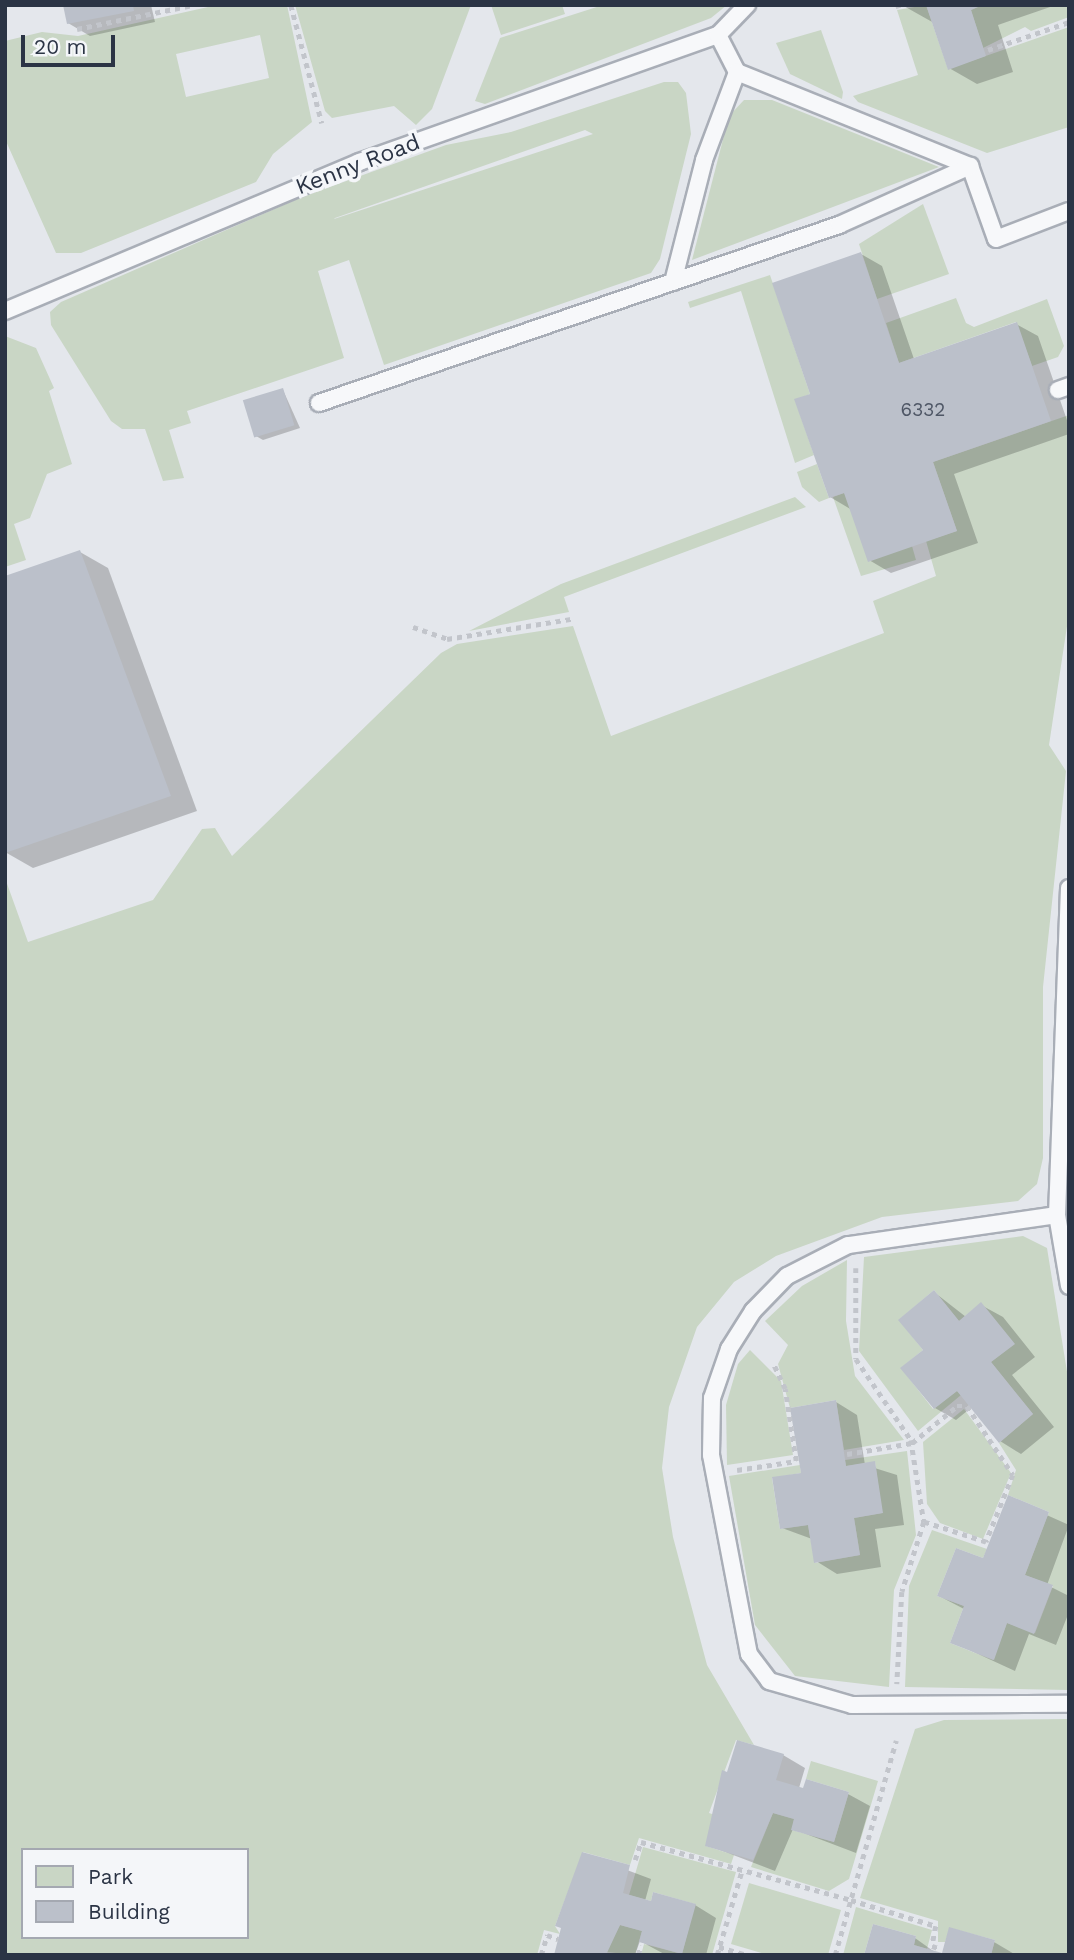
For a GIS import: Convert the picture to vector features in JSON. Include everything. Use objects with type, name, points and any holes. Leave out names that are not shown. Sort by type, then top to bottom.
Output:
[{"type":"lane","points":[[747,5],[718,35],[737,72],[970,166],[996,239],[1069,211]]},
{"type":"lane","name":"Kenny Road","points":[[5,311],[359,163],[718,35]]},
{"type":"lane","points":[[673,282],[704,160],[737,72]]},
{"type":"lane","points":[[318,403],[839,225],[970,166]]},
{"type":"lane","points":[[1069,888],[1057,1215],[1069,1286]]},
{"type":"lane","points":[[1057,1215],[848,1245],[787,1276],[729,1349],[712,1398],[711,1455],[749,1654],[769,1681],[852,1705],[1069,1704]]},
{"type":"path","points":[[77,29],[192,5]]},
{"type":"path","points":[[291,5],[322,123]]},
{"type":"path","points":[[988,50],[1069,22]]},
{"type":"path","points":[[413,626],[447,639],[571,620]]},
{"type":"path","points":[[856,1260],[856,1359],[912,1443],[924,1522],[902,1592],[897,1685]]},
{"type":"path","points":[[729,1471],[796,1461],[785,1389],[774,1365]]},
{"type":"path","points":[[847,1454],[912,1443],[963,1404],[1013,1466],[986,1542],[924,1522]]},
{"type":"path","points":[[835,1955],[896,1741]]},
{"type":"path","points":[[635,1860],[641,1842],[851,1900],[936,1926],[932,1946],[941,1949]]},
{"type":"path","points":[[716,1955],[742,1870]]},
{"type":"path","points":[[541,1955],[547,1936],[558,1939]]},
{"type":"path","points":[[638,1955],[641,1945]]},
{"type":"path","points":[[719,1947],[747,1955]]},
{"type":"green space","points":[[217,5],[287,5],[312,122],[273,154],[256,182],[81,253],[56,253],[5,139],[5,41],[42,32],[78,36]],"holes":[[[260,35],[269,78],[186,97],[176,54]]]},
{"type":"green space","points":[[295,5],[471,5],[432,109],[416,125],[394,106],[332,118],[325,111]]},
{"type":"green space","points":[[491,5],[562,5],[565,14],[501,35]]},
{"type":"green space","points":[[603,5],[727,5],[711,18],[485,104],[475,101],[500,38]]},
{"type":"green space","points":[[926,5],[948,69],[1069,27],[1069,127],[987,153],[858,102],[853,96],[918,75],[897,10]]},
{"type":"green space","points":[[983,5],[1069,5],[1069,17],[1031,31],[1025,27],[983,48],[971,10]]},
{"type":"green space","points":[[821,30],[843,92],[842,99],[790,74],[776,43]]},
{"type":"green space","points":[[664,82],[678,82],[686,93],[691,134],[660,259],[651,273],[384,365],[349,260],[318,271],[344,358],[187,411],[191,423],[169,430],[184,478],[163,481],[145,429],[122,429],[111,421],[51,325],[50,312],[61,302],[302,197],[446,145],[511,132]],"holes":[[[585,130],[593,134],[334,219]]]},
{"type":"green space","points":[[744,100],[772,100],[939,167],[692,260],[729,116]]},
{"type":"green space","points":[[923,204],[949,274],[877,299],[859,244]]},
{"type":"green space","points":[[770,275],[810,394],[795,400],[814,455],[795,463],[741,291],[690,308],[688,302]]},
{"type":"green space","points":[[956,298],[966,323],[974,327],[1047,299],[1064,346],[1058,357],[1032,366],[1016,322],[899,363],[886,323]]},
{"type":"green space","points":[[5,336],[36,348],[54,388],[49,391],[72,464],[47,474],[30,518],[14,524],[26,560],[5,567]]},
{"type":"green space","points":[[1069,415],[1069,613],[1049,745],[1066,771],[1043,987],[1043,1158],[1037,1184],[1018,1201],[882,1217],[776,1256],[734,1282],[697,1327],[669,1407],[662,1468],[673,1537],[707,1665],[754,1745],[736,1740],[709,1813],[715,1815],[706,1846],[734,1855],[731,1864],[639,1838],[630,1865],[583,1852],[555,1926],[560,1934],[544,1930],[537,1955],[5,1955],[5,878],[28,942],[153,900],[202,829],[215,828],[232,856],[441,653],[457,644],[573,626],[611,736],[884,633],[873,601],[936,576],[926,541],[957,531],[933,462]]},
{"type":"green space","points":[[817,464],[829,498],[819,502],[802,487],[797,472]]},
{"type":"green space","points":[[844,493],[912,546],[916,560],[861,576],[833,497]]},
{"type":"green space","points":[[795,497],[806,507],[564,597],[569,612],[469,631],[561,584]]},
{"type":"green space","points":[[1023,1236],[1047,1248],[1069,1384],[1069,1690],[905,1687],[909,1586],[932,1530],[987,1549],[983,1558],[956,1548],[937,1596],[964,1606],[950,1643],[993,1660],[1007,1623],[1035,1633],[1053,1586],[1025,1575],[1049,1512],[1008,1495],[1016,1470],[999,1443],[1033,1414],[991,1362],[1014,1344],[981,1303],[959,1321],[934,1290],[899,1320],[923,1350],[901,1368],[933,1409],[957,1391],[961,1395],[918,1431],[859,1351],[864,1257]]},
{"type":"green space","points":[[847,1260],[846,1321],[855,1376],[904,1440],[844,1450],[836,1400],[790,1408],[778,1364],[788,1345],[765,1321],[802,1286]]},
{"type":"green space","points":[[750,1350],[781,1381],[793,1455],[727,1465],[726,1405],[738,1364]]},
{"type":"green space","points":[[964,1409],[1011,1473],[983,1539],[940,1523],[927,1504],[923,1442]]},
{"type":"green space","points":[[907,1451],[916,1535],[894,1590],[889,1687],[795,1676],[755,1625],[729,1476],[800,1465],[801,1473],[772,1478],[780,1529],[808,1525],[815,1563],[860,1555],[854,1518],[882,1513],[875,1462],[846,1466],[845,1460]]},
{"type":"green space","points":[[1069,1719],[1069,1955],[991,1955],[995,1940],[950,1928],[945,1942],[938,1942],[938,1921],[860,1898],[915,1729],[944,1720]]},
{"type":"green space","points":[[811,1761],[878,1781],[849,1879],[829,1891],[751,1867],[773,1813],[794,1819],[792,1830],[834,1842],[849,1792],[806,1779]]},
{"type":"green space","points":[[643,1847],[736,1872],[712,1955],[641,1955],[644,1944],[682,1954],[695,1904],[653,1892],[651,1901],[629,1895]]},
{"type":"green space","points":[[749,1883],[841,1910],[828,1955],[768,1955],[731,1944]]},
{"type":"green space","points":[[856,1907],[932,1930],[927,1949],[914,1945],[916,1936],[873,1924],[864,1955],[843,1955]]},
{"type":"green space","points":[[620,1925],[642,1931],[635,1955],[606,1952]]},
{"type":"building","points":[[63,5],[133,5],[134,11],[67,24]]},
{"type":"building","points":[[926,5],[982,5],[971,10],[986,56],[948,70]]},
{"type":"building","points":[[861,252],[899,363],[1017,322],[1051,421],[933,462],[957,531],[868,562],[844,493],[829,498],[794,399],[810,394],[772,283]]},
{"type":"building","points":[[283,388],[294,425],[254,438],[243,400]]},
{"type":"building","points":[[80,550],[171,796],[5,853],[5,576]]},
{"type":"building","points":[[934,1290],[959,1321],[981,1302],[1015,1344],[991,1362],[1033,1414],[999,1443],[957,1391],[934,1409],[900,1368],[923,1350],[898,1320]]},
{"type":"building","points":[[836,1400],[846,1466],[875,1461],[883,1513],[854,1518],[860,1555],[814,1563],[808,1525],[780,1529],[772,1477],[801,1473],[790,1408]]},
{"type":"building","points":[[1008,1495],[1049,1512],[1025,1575],[1053,1585],[1034,1634],[1007,1623],[994,1660],[950,1643],[964,1606],[937,1596],[956,1548],[983,1558]]},
{"type":"building","points":[[737,1740],[784,1754],[776,1780],[803,1788],[806,1779],[849,1792],[834,1842],[791,1830],[794,1819],[773,1813],[753,1860],[705,1846],[722,1770],[727,1772]]},
{"type":"building","points":[[582,1852],[630,1865],[623,1893],[651,1901],[653,1892],[696,1904],[682,1954],[639,1942],[642,1931],[620,1925],[606,1955],[554,1955],[561,1928],[555,1926]]},
{"type":"building","points":[[873,1924],[916,1936],[914,1945],[942,1953],[949,1927],[995,1940],[991,1955],[864,1955]]}]
